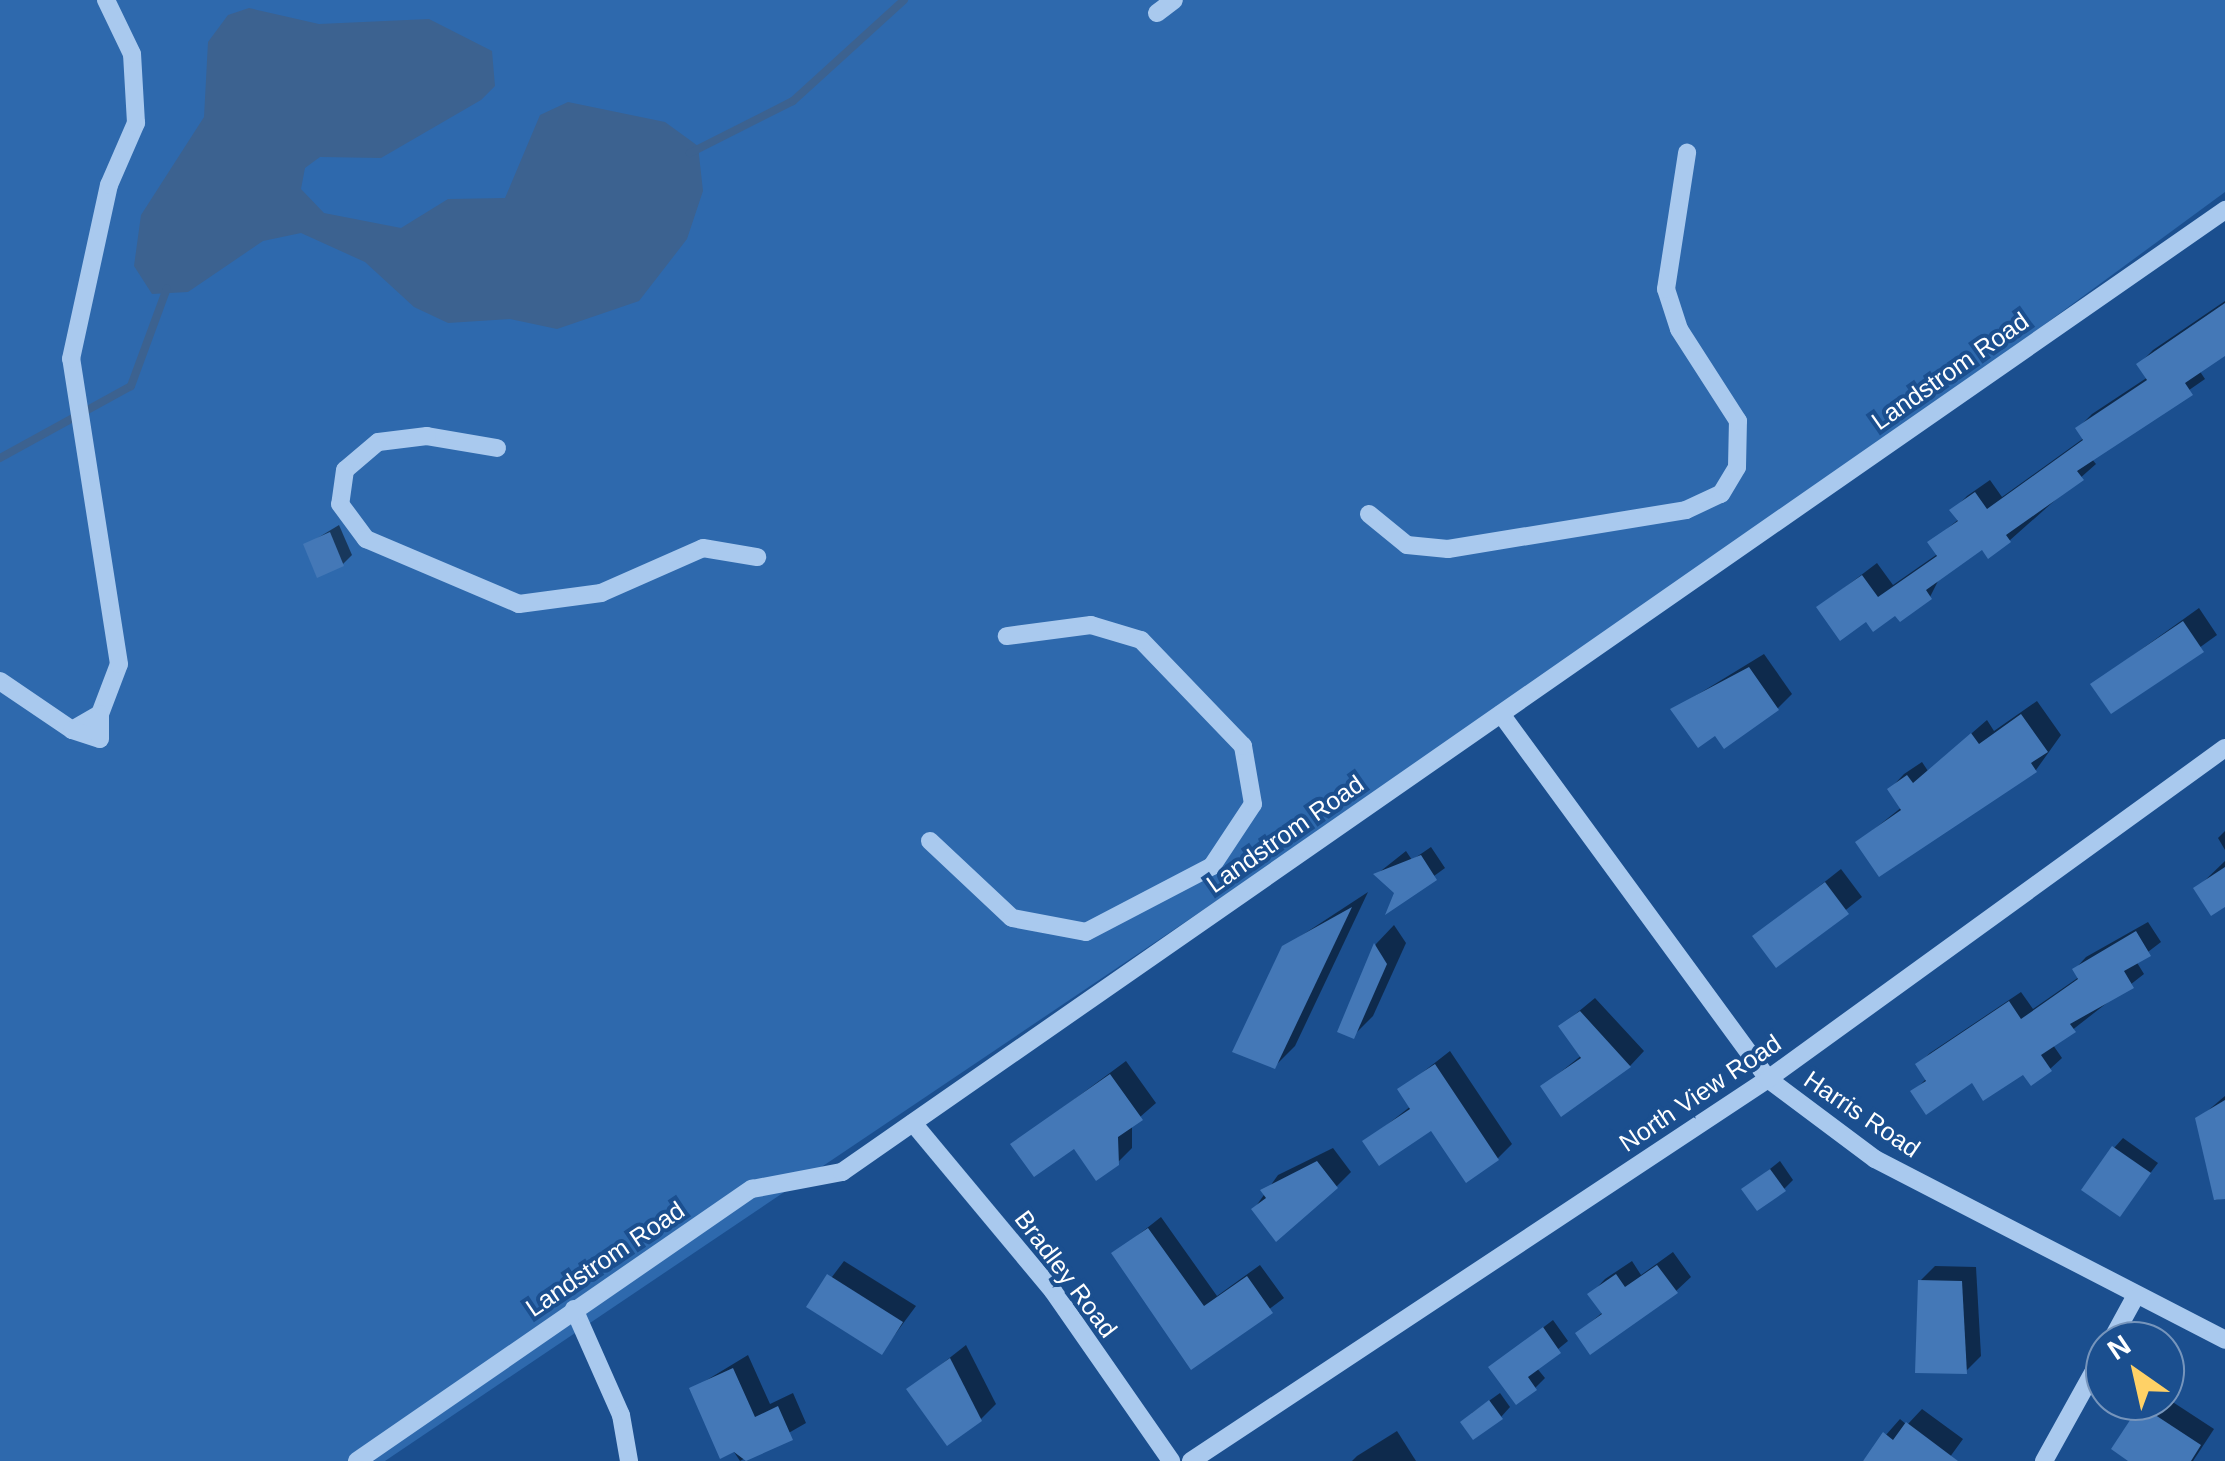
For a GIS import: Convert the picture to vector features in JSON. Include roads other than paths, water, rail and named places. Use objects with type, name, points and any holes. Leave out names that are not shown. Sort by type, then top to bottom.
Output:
[{"type":"street","points":[[0,681],[72,730],[100,714],[120,636],[71,359],[137,104],[128,34],[106,0]]},
{"type":"street","points":[[1157,13],[1174,0]]},
{"type":"street","points":[[1370,514],[1407,545],[1448,549],[1686,510],[1721,494],[1736,467],[1738,421],[1679,329],[1666,289],[1687,152]]},
{"type":"street","name":"Landstrom Road","points":[[357,1461],[752,1189],[842,1172],[2225,210]]},
{"type":"street","points":[[498,448],[426,436],[378,442],[345,470],[340,504],[366,540],[520,604],[601,593],[702,548],[758,558]]},
{"type":"street","points":[[930,841],[1012,918],[1086,932],[1212,866],[1253,804],[1244,746],[1141,640],[1091,625],[1006,636]]},
{"type":"street","name":"Harris Road","points":[[1501,714],[1768,1079],[1875,1159],[2134,1299],[2225,1340]]},
{"type":"street","name":"North View Road","points":[[1191,1461],[1768,1079],[2225,748]]},
{"type":"street","name":"Bradley Road","points":[[913,1123],[1053,1291],[1171,1461]]},
{"type":"street","points":[[2122,1321],[2134,1299]]},
{"type":"street","points":[[574,1309],[621,1415],[630,1461]]},
{"type":"street","points":[[2044,1461],[2085,1387]]},
{"type":"waterway","points":[[690,153],[793,101],[904,0]]},
{"type":"waterway","points":[[0,458],[131,386],[167,288]]}]
